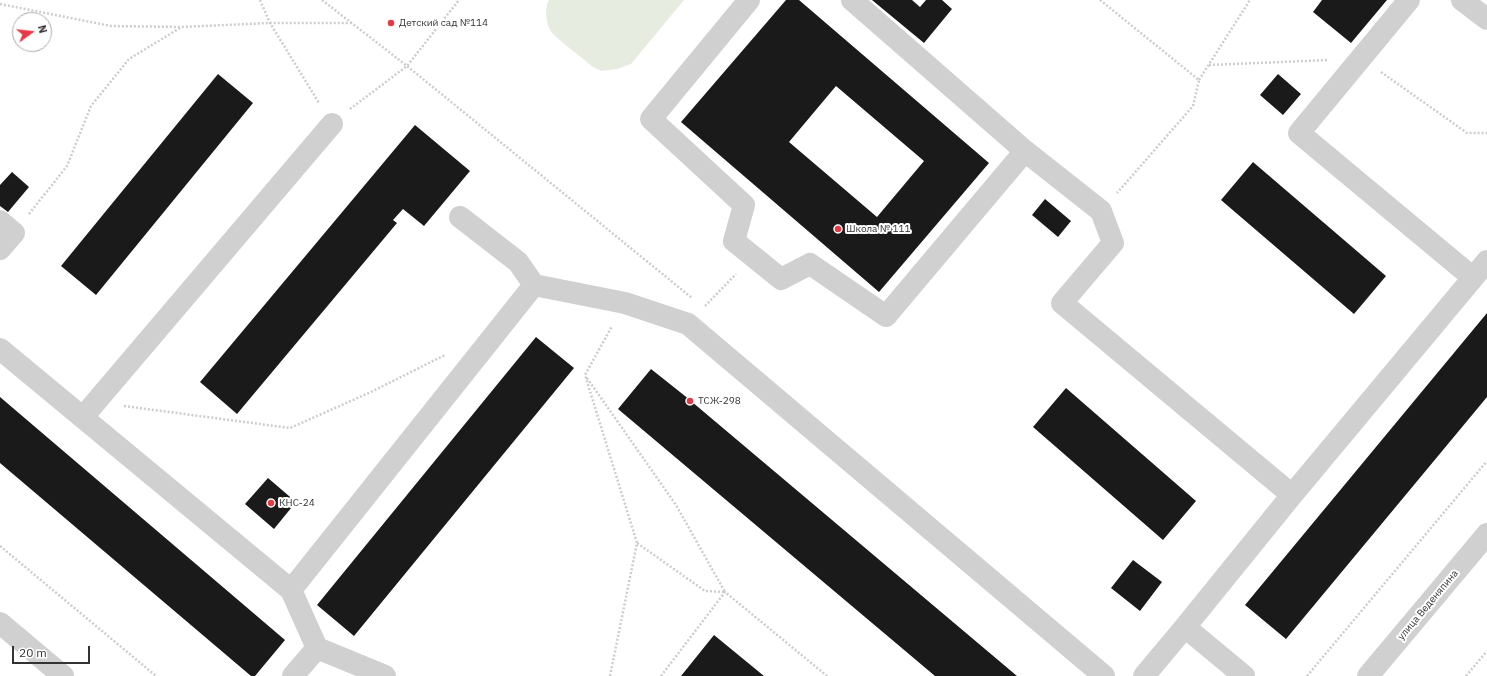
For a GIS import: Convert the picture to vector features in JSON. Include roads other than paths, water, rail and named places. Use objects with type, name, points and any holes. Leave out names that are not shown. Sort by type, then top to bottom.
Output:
[{"type":"street","points":[[750,0],[651,119],[744,205],[734,241],[780,279],[810,264],[886,316],[1025,151]]},
{"type":"street","points":[[852,0],[1025,151],[1101,210],[1113,243],[1062,302],[1292,495]]},
{"type":"street","points":[[1409,0],[1299,133],[1472,277]]},
{"type":"street","points":[[1462,0],[1487,19]]},
{"type":"street","points":[[89,410],[332,124]]},
{"type":"street","points":[[460,217],[518,262],[534,285],[625,303],[688,324],[1104,676]]},
{"type":"street","points":[[0,249],[7,227]]},
{"type":"street","points":[[1144,676],[1472,277],[1487,261]]},
{"type":"street","points":[[291,590],[534,285]]},
{"type":"street","points":[[0,349],[89,410],[291,590],[317,648],[385,676]]},
{"type":"street","name":"улица Веденяпина","points":[[1368,676],[1487,534]]},
{"type":"street","points":[[0,623],[63,676]]},
{"type":"street","points":[[1185,626],[1244,676]]},
{"type":"street","points":[[293,676],[317,648]]},
{"type":"place","name":"Детский сад №114","points":[[391,23]]},
{"type":"place","name":"Школа № 111","points":[[838,229]]},
{"type":"place","name":"ТСЖ-298","points":[[690,401]]},
{"type":"place","name":"КНС-24","points":[[271,503]]}]
